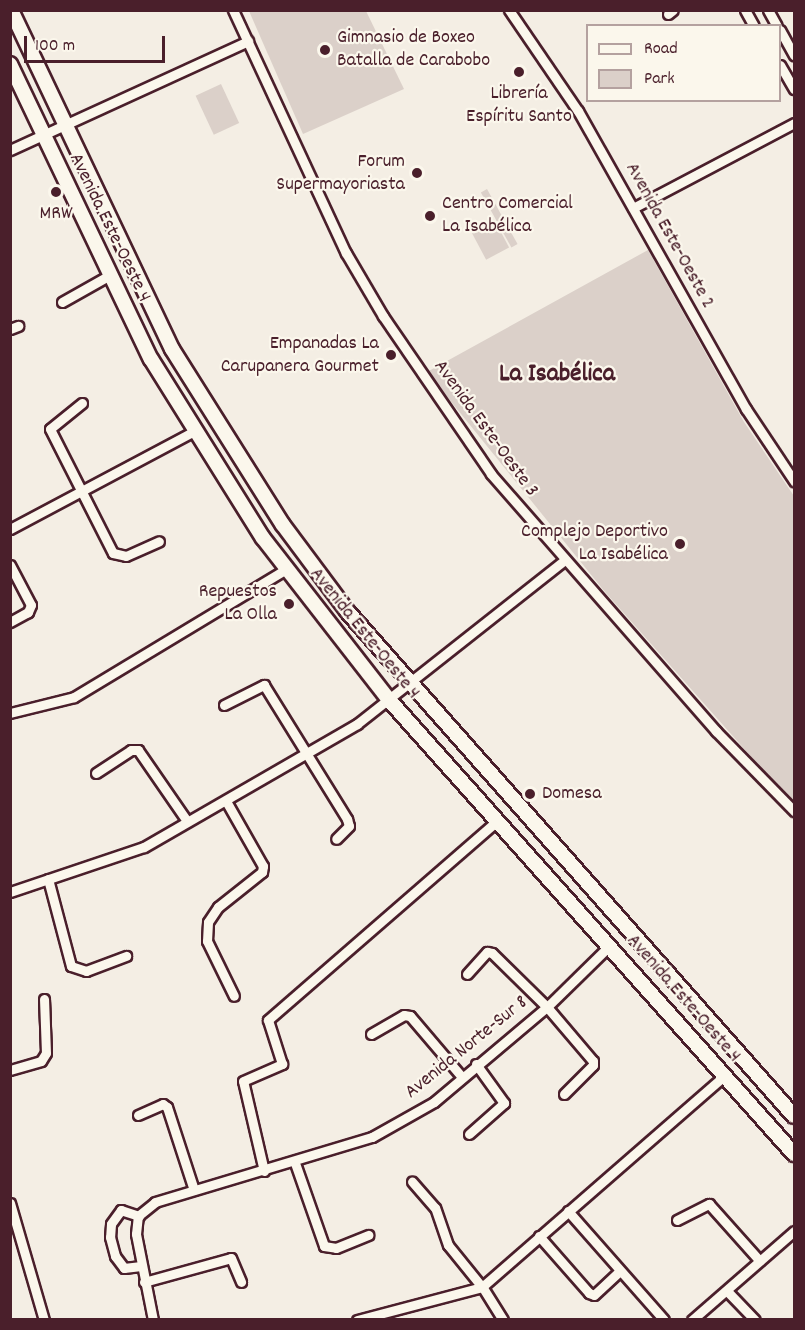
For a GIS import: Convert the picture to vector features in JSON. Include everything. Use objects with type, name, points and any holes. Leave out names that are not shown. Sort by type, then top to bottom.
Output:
[{"type":"main road","points":[[11,10],[64,127],[172,349],[217,426],[347,611],[795,1116]]},
{"type":"main road","name":"Avenida Este-Oeste 4","points":[[10,64],[151,360],[229,489],[286,569],[390,701],[795,1154]]},
{"type":"street","name":"Avenida Este-Oeste 3","points":[[232,10],[300,162],[383,316],[490,474],[716,731],[795,811]]},
{"type":"street","name":"Avenida Este-Oeste 2","points":[[509,10],[578,111],[746,409],[795,481]]},
{"type":"street","points":[[745,10],[753,24]]},
{"type":"street","points":[[768,10],[776,24]]},
{"type":"street","points":[[781,32],[795,55]]},
{"type":"street","points":[[10,150],[248,42]]},
{"type":"street","points":[[781,67],[795,89]]},
{"type":"street","points":[[633,208],[795,123]]},
{"type":"street","points":[[62,303],[110,275]]},
{"type":"street","points":[[82,403],[50,429],[112,553],[126,556],[159,541]]},
{"type":"street","points":[[10,529],[81,494],[194,431]]},
{"type":"street","points":[[10,892],[144,847],[308,753],[390,701],[565,560]]},
{"type":"street","points":[[10,565],[31,605],[28,612],[10,622]]},
{"type":"street","points":[[10,713],[74,696],[286,569]]},
{"type":"street","points":[[224,705],[264,685],[347,819],[349,826],[336,839]]},
{"type":"street","points":[[96,773],[131,750],[138,750],[187,821]]},
{"type":"street","points":[[226,801],[263,866],[262,872],[218,907],[208,922],[207,941],[234,996]]},
{"type":"street","points":[[264,1171],[243,1081],[282,1064],[268,1020],[497,821]]},
{"type":"street","points":[[48,879],[71,966],[86,971],[126,956]]},
{"type":"street","name":"Avenida Norte-Sur 8","points":[[138,1216],[155,1202],[295,1163],[372,1137],[434,1102],[461,1076],[547,1007],[610,945]]},
{"type":"street","points":[[467,974],[488,952],[492,953],[547,1007],[593,1061],[593,1065],[564,1094]]},
{"type":"street","points":[[10,1070],[41,1061],[46,1053],[44,999]]},
{"type":"street","points":[[371,1034],[404,1015],[410,1016],[461,1076]]},
{"type":"street","points":[[469,1134],[504,1103],[476,1064]]},
{"type":"street","points":[[357,1320],[482,1287],[724,1076]]},
{"type":"street","points":[[138,1115],[163,1104],[167,1107],[194,1190]]},
{"type":"street","points":[[295,1163],[324,1246],[336,1248],[369,1235]]},
{"type":"street","points":[[412,1182],[435,1208],[448,1245],[482,1287],[503,1320]]},
{"type":"street","points":[[10,1203],[44,1320]]},
{"type":"street","points":[[677,1220],[709,1204],[760,1261]]},
{"type":"street","points":[[141,1266],[124,1268],[115,1256],[110,1237],[111,1224],[121,1210],[138,1216],[136,1234],[153,1320]]},
{"type":"street","points":[[568,1211],[664,1320]]},
{"type":"street","points":[[692,1320],[795,1231]]},
{"type":"street","points":[[539,1236],[589,1293],[594,1295],[620,1271]]},
{"type":"street","points":[[144,1282],[231,1258],[241,1282]]},
{"type":"street","points":[[727,1291],[755,1320]]},
{"type":"green space","name":"Gimnasio de Boxeo Batalla de Carabobo","points":[[249,11],[366,11],[404,89],[303,134]]},
{"type":"green space","points":[[221,84],[239,123],[214,135],[196,96]]},
{"type":"green space","points":[[487,189],[518,244],[511,247],[481,192]]},
{"type":"green space","points":[[495,221],[509,247],[486,260],[472,233]]},
{"type":"green space","name":"Complejo Deportivo La Isabélica","points":[[648,250],[744,422],[794,496],[794,805],[605,592],[427,372]]},
{"type":"place","name":"Gimnasio de Boxeo Batalla de Carabobo","points":[[325,50]]},
{"type":"place","name":"Librería Espíritu Santo","points":[[519,72]]},
{"type":"place","name":"Forum Supermayoriasta","points":[[417,173]]},
{"type":"place","name":"MRW","points":[[56,192]]},
{"type":"place","name":"Centro Comercial La Isabélica","points":[[430,216]]},
{"type":"place","name":"Empanadas La Carupanera Gourmet","points":[[391,355]]},
{"type":"place","name":"Complejo Deportivo La Isabélica","points":[[680,544]]},
{"type":"place","name":"Repuestos La Olla","points":[[289,604]]},
{"type":"place","name":"Domesa","points":[[530,794]]},
{"type":"district","name":"La Isabélica","points":[[557,375]]}]
